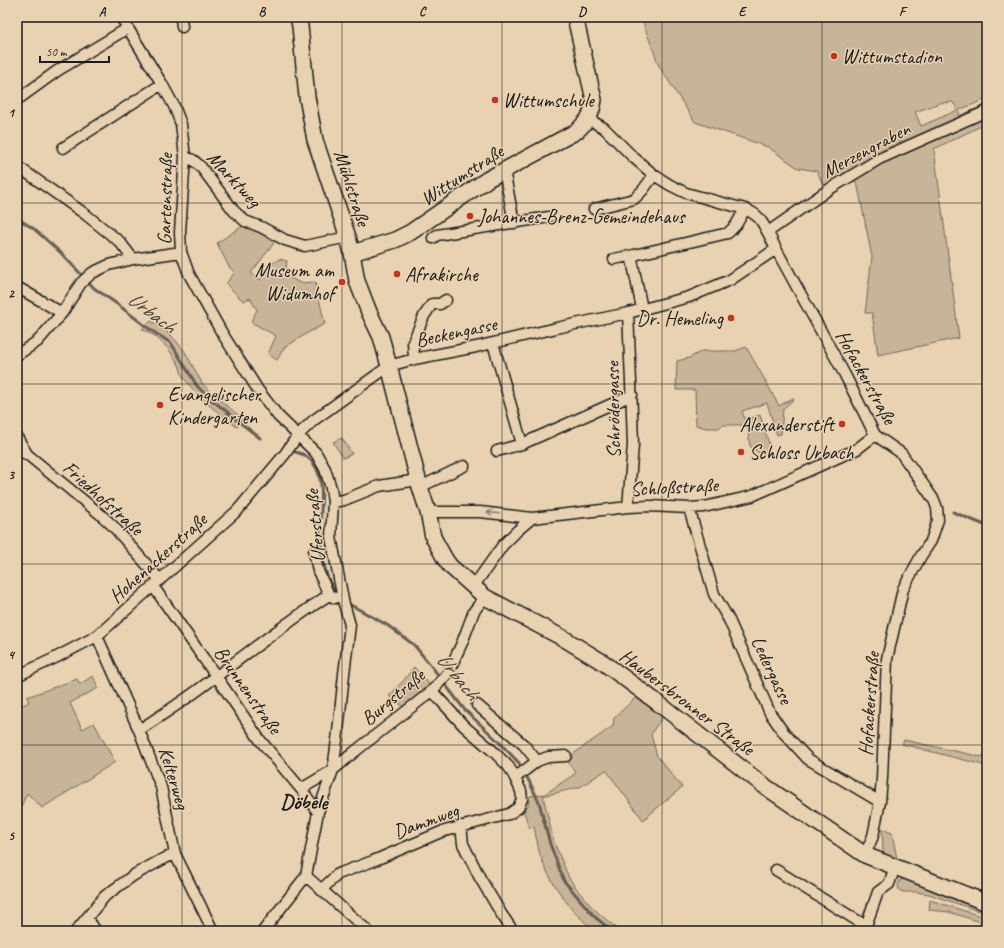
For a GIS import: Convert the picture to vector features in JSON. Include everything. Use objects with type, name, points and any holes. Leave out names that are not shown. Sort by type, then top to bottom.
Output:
[{"type":"street","name":"Gartenstraße","points":[[121,17],[162,84],[174,106],[181,124],[185,157],[180,232],[182,252],[189,274],[222,333],[262,395],[278,416],[298,435]]},
{"type":"street","points":[[181,17],[182,27]]},
{"type":"street","name":"Mühlstraße","points":[[298,17],[307,97],[316,140],[348,238],[357,281],[381,337],[389,366]]},
{"type":"street","points":[[575,17],[594,100],[592,111],[588,119]]},
{"type":"street","points":[[17,100],[57,71],[128,28]]},
{"type":"street","points":[[64,148],[162,84]]},
{"type":"street","name":"Merzengraben","points":[[768,232],[828,190],[879,159],[987,111]]},
{"type":"street","name":"Wittumstraße","points":[[352,253],[395,240],[411,232],[488,179],[577,131],[588,119]]},
{"type":"street","name":"Hofackerstraße","points":[[588,119],[604,128],[633,157],[654,175],[670,185],[686,193],[745,209],[758,217],[768,232],[845,375],[875,436],[901,453],[934,500],[937,508],[938,520],[931,541],[903,589],[887,659],[880,802],[873,836],[865,855]]},
{"type":"street","name":"Marktweg","points":[[185,157],[193,160],[234,211],[245,221],[261,227],[285,240],[305,246],[348,238]]},
{"type":"street","points":[[17,166],[85,214],[120,242],[133,259]]},
{"type":"street","points":[[504,170],[514,222]]},
{"type":"street","points":[[594,209],[634,199],[644,190],[654,175]]},
{"type":"street","points":[[614,259],[634,256],[728,233],[736,225],[745,209]]},
{"type":"street","points":[[433,238],[437,235],[549,217]]},
{"type":"street","name":"Beckengasse","points":[[298,435],[314,420],[389,366],[414,359],[476,347],[598,318],[628,313],[689,296],[730,280],[776,249]]},
{"type":"street","points":[[17,355],[38,341],[62,314],[82,283],[92,273],[133,259],[182,252]]},
{"type":"street","points":[[634,256],[632,260],[642,309]]},
{"type":"street","points":[[17,287],[62,314]]},
{"type":"street","points":[[414,359],[413,342],[424,316],[432,304],[440,304],[446,300]]},
{"type":"street","name":"Schrödergasse","points":[[628,313],[633,445],[628,507]]},
{"type":"street","points":[[493,343],[522,444]]},
{"type":"street","name":"Haubersbronner Straße","points":[[389,366],[419,484],[428,512],[433,537],[450,566],[473,587],[485,597],[563,638],[604,663],[763,785],[865,855],[987,903]]},
{"type":"street","points":[[497,451],[522,444],[632,395]]},
{"type":"street","name":"Hohenackerstraße","points":[[17,676],[56,658],[97,636],[238,510],[285,454],[298,435]]},
{"type":"street","name":"Uferstraße","points":[[298,435],[316,453],[325,470],[331,488],[333,502],[331,537],[342,597],[350,625],[333,770]]},
{"type":"street","name":"Schloßstraße","points":[[428,512],[480,512],[532,518],[628,507],[650,506],[689,508],[717,504],[752,496],[857,449],[875,436]]},
{"type":"street","points":[[17,437],[28,456]]},
{"type":"street","name":"Friedhofstraße","points":[[17,449],[28,456],[109,522],[156,583]]},
{"type":"street","points":[[333,502],[344,500],[379,486],[419,484],[464,466]]},
{"type":"street","name":"Ledergasse","points":[[689,508],[714,594],[729,620],[770,713],[784,733],[808,759],[880,802]]},
{"type":"street","points":[[473,587],[503,545],[532,518]]},
{"type":"street","name":"Uferstraße","points":[[314,552],[318,571],[329,595]]},
{"type":"street","name":"Brunnenstraße","points":[[156,583],[216,676],[260,740],[318,812]]},
{"type":"street","points":[[139,730],[197,691],[329,595],[342,597]]},
{"type":"street","name":"Burgstraße","points":[[301,789],[333,770],[435,687],[448,672],[462,643],[474,611],[485,597]]},
{"type":"street","name":"Kelterweg","points":[[97,636],[139,730],[161,787],[175,854],[213,931]]},
{"type":"street","name":"Dammweg","points":[[321,890],[338,874],[373,862],[441,832],[509,814],[518,808],[522,799],[517,776],[494,752],[464,726],[435,687]]},
{"type":"street","points":[[477,705],[524,745],[537,761]]},
{"type":"street","points":[[517,776],[537,761],[548,757],[566,756]]},
{"type":"street","name":"Burgstraße","points":[[263,931],[306,876],[318,812],[333,770]]},
{"type":"street","points":[[461,826],[463,844],[480,878],[513,931]]},
{"type":"street","points":[[76,931],[110,892],[134,875],[163,858],[175,854]]},
{"type":"street","points":[[776,870],[865,928],[878,892],[889,884],[896,867]]},
{"type":"street","points":[[306,876],[368,931]]},
{"type":"street","points":[[87,918],[96,931]]},
{"type":"shaded area","points":[[641,17],[987,17],[987,99],[959,110],[959,116],[987,104],[987,110],[825,189],[817,171],[798,168],[768,147],[695,122],[659,66]],"holes":[[[953,102],[958,110],[921,126],[915,112],[940,103]]]},
{"type":"shaded area","points":[[987,115],[987,123],[934,149],[959,338],[878,355],[872,313],[865,313],[872,257],[858,187],[854,179],[878,165]]},
{"type":"shaded area","points":[[244,225],[264,232],[274,243],[251,273],[260,280],[268,267],[279,259],[287,261],[285,275],[300,283],[315,282],[325,324],[284,348],[277,360],[268,354],[276,336],[251,322],[257,310],[250,298],[243,301],[226,284],[235,272],[229,267],[217,243]]},
{"type":"shaded area","points":[[151,321],[169,333],[184,350],[202,383],[210,392],[242,418],[237,427],[199,397],[183,377],[179,365],[168,348],[155,336],[142,329]]},
{"type":"shaded area","points":[[746,347],[779,406],[793,398],[794,399],[783,409],[781,434],[777,435],[767,403],[742,411],[745,420],[760,415],[770,447],[763,456],[750,446],[747,425],[722,425],[719,428],[706,428],[696,425],[695,390],[676,390],[677,361],[689,358],[702,351],[735,351]]},
{"type":"shaded area","points":[[342,438],[352,454],[343,458],[333,442]]},
{"type":"shaded area","points":[[414,667],[429,684],[404,707],[389,696]]},
{"type":"shaded area","points":[[93,676],[98,688],[70,703],[82,729],[94,723],[115,762],[42,808],[27,793],[17,816],[17,708],[29,702],[27,697],[77,679],[80,684]]},
{"type":"shaded area","points":[[636,697],[663,717],[651,735],[657,756],[682,787],[643,820],[606,770],[580,787],[543,796],[554,842],[569,878],[593,908],[621,931],[595,931],[586,924],[569,905],[554,884],[539,851],[534,827],[529,828],[524,812],[528,805],[530,796],[545,794],[576,773],[566,759],[613,726],[614,718]]},
{"type":"shaded area","points":[[904,740],[982,757],[987,749],[987,766],[902,744]]},
{"type":"shaded area","points":[[882,829],[892,833],[897,859],[963,886],[987,893],[987,900],[886,857],[883,851]]},
{"type":"shaded area","points":[[906,879],[963,903],[987,910],[987,914],[929,894],[903,892],[899,890],[898,885],[900,880]]},
{"type":"shaded area","points":[[930,900],[987,918],[987,924],[949,912],[929,910]]},
{"type":"waterway","name":"Urbach","points":[[17,218],[34,229],[60,252],[94,288],[152,331],[171,343],[197,386],[209,398],[260,438]]},
{"type":"waterway","name":"Urbach","points":[[295,452],[306,456],[313,463],[318,472],[322,494],[320,537],[322,556],[325,570],[330,582],[339,594]]},
{"type":"waterway","points":[[953,512],[987,526]]},
{"type":"waterway","name":"Urbach","points":[[347,602],[387,625],[414,645],[464,709],[519,763],[539,802],[550,844],[564,881],[595,917],[612,931]]},
{"type":"place","name":"Wittumstadion","points":[[834,56]]},
{"type":"place","name":"Wittumschule","points":[[495,100]]},
{"type":"place","name":"Johannes-Brenz-Gemeindehaus","points":[[470,216]]},
{"type":"place","name":"Afrakirche","points":[[397,274]]},
{"type":"place","name":"Museum am Widumhof","points":[[342,282]]},
{"type":"place","name":"Dr. Hemeling","points":[[731,318]]},
{"type":"place","name":"Evangelischer Kindergarten","points":[[160,405]]},
{"type":"place","name":"Alexanderstift","points":[[842,424]]},
{"type":"place","name":"Schloss Urbach","points":[[741,452]]},
{"type":"district","name":"Döbele","points":[[304,802]]}]
